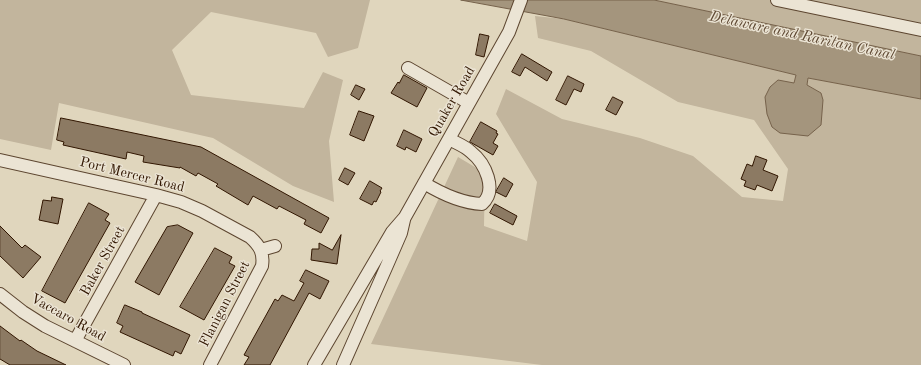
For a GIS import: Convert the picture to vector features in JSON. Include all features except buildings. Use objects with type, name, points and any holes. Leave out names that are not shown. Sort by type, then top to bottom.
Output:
[{"type":"street","name":"Quaker Road","points":[[314,365],[392,232],[405,217],[509,32],[521,0]]},
{"type":"street","points":[[777,0],[921,30]]},
{"type":"street","points":[[408,68],[469,103]]},
{"type":"street","points":[[424,183],[441,193],[473,204],[482,204],[488,197],[490,189],[487,174],[480,160],[470,151],[449,139]]},
{"type":"street","name":"Port Mercer Road","points":[[0,160],[181,202],[202,211],[250,237]]},
{"type":"street","name":"Baker Street","points":[[75,341],[156,195]]},
{"type":"street","name":"Quaker Road","points":[[343,365],[401,233],[405,217]]},
{"type":"street","name":"Flanigan Street","points":[[210,365],[262,266],[263,258],[261,250],[257,243],[250,237]]},
{"type":"street","points":[[261,250],[275,246]]},
{"type":"street","name":"Vaccaro Road","points":[[0,294],[23,312],[45,326],[124,365]]},
{"type":"shaded area","points":[[0,0],[370,0],[358,48],[328,57],[316,33],[211,12],[172,50],[191,95],[304,108],[323,72],[343,80],[329,141],[334,202],[293,186],[213,138],[59,103],[51,150],[0,139]]},
{"type":"shaded area","points":[[654,0],[921,0],[921,56]]},
{"type":"shaded area","points":[[535,16],[564,19],[796,75],[794,83],[823,100],[821,93],[807,85],[808,78],[921,99],[921,365],[542,365],[371,344],[458,157],[485,173],[484,226],[527,241],[537,182],[496,114],[506,89],[562,119],[640,138],[693,156],[742,197],[783,201],[788,169],[754,120],[678,102],[591,51],[538,38]]},
{"type":"water","name":"Delaware and Raritan Canal","points":[[461,0],[654,0],[921,56],[921,99],[808,78],[807,85],[821,93],[823,100],[821,125],[808,136],[780,133],[772,127],[767,114],[765,97],[770,87],[778,80],[794,83],[796,75],[564,19]]}]
